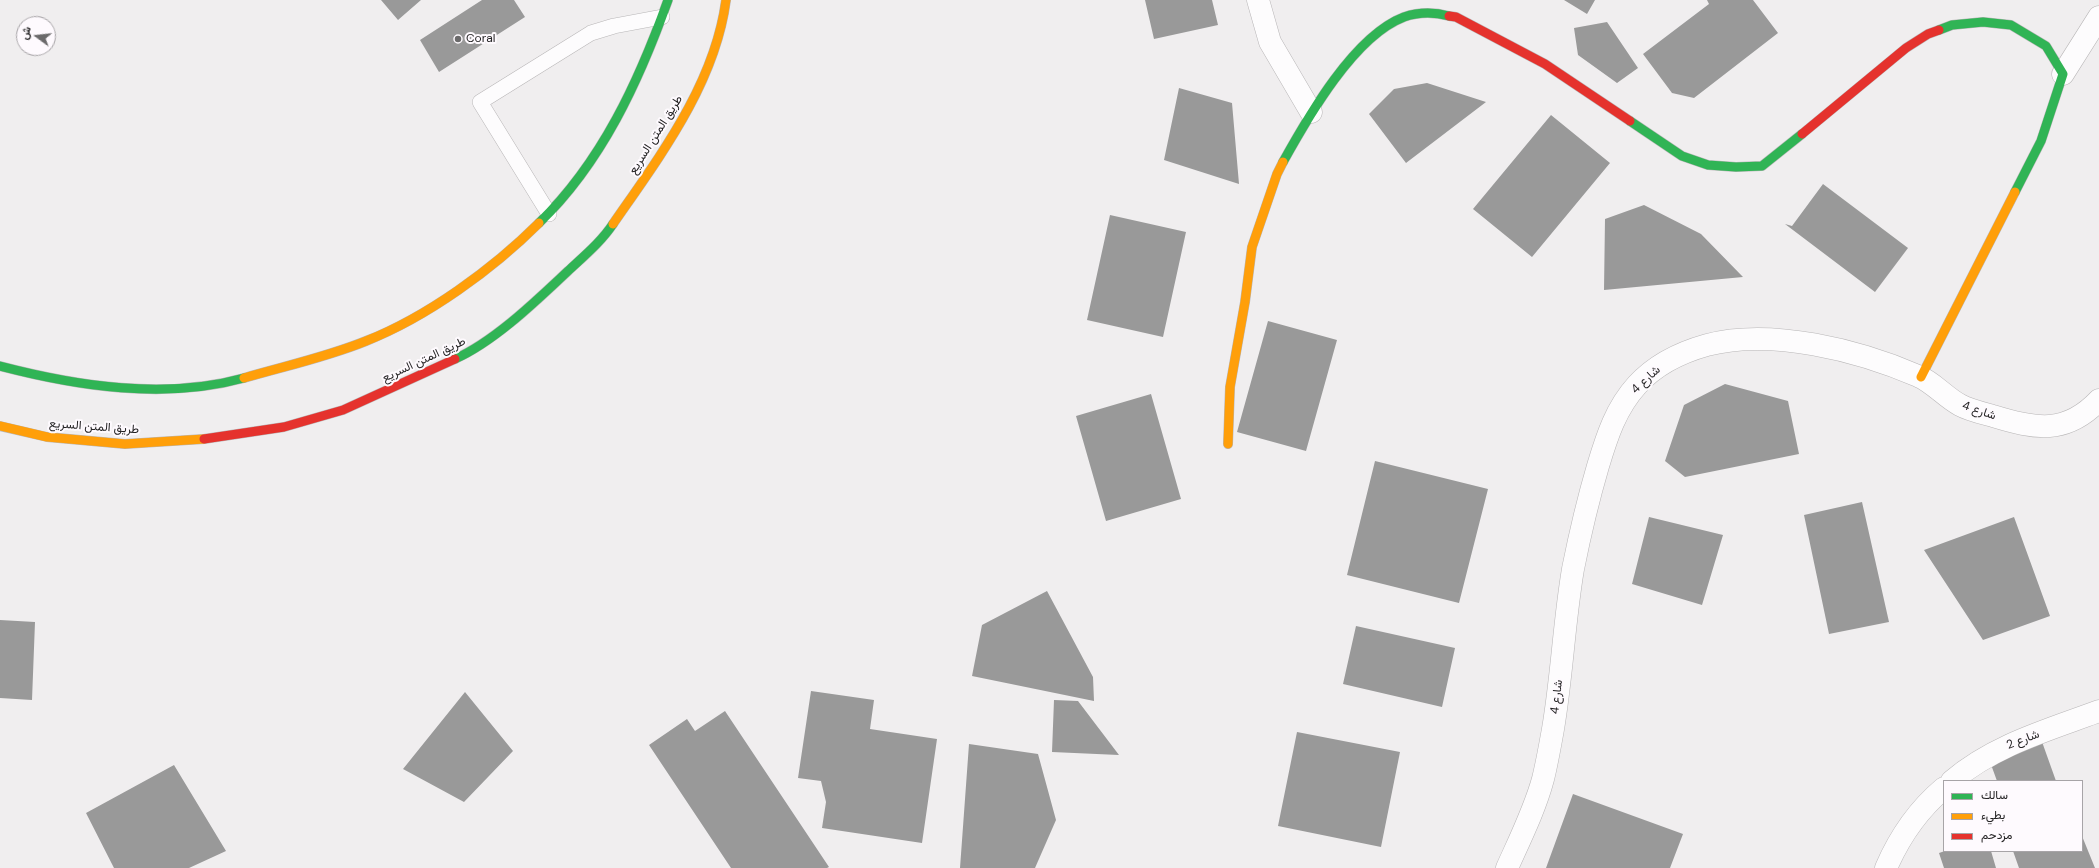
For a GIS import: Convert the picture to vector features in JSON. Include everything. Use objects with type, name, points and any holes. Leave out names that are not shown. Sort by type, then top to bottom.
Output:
[{"type":"main road","points":[[0,366],[68,381],[117,387],[208,386],[310,361],[350,348],[398,327],[440,302],[520,242],[549,214],[574,185],[598,151],[644,67],[668,0]]},
{"type":"main road","name":"طريق المتن السريع","points":[[0,426],[47,437],[125,444],[221,437],[284,427],[344,410],[473,351],[536,301],[604,237],[656,161],[699,89],[723,22],[726,0]]},
{"type":"main road","points":[[1228,444],[1230,387],[1245,302],[1252,247],[1277,174],[1311,112],[1347,63],[1377,33],[1404,17],[1432,12],[1456,17],[1545,64],[1682,156],[1708,165],[1736,167],[1762,166],[1831,112],[1906,48],[1928,34],[1952,24],[1983,22],[2011,25],[2046,46],[2063,74],[2041,141],[1921,377]]},
{"type":"street","points":[[1258,0],[1270,42],[1311,112]]},
{"type":"street","points":[[2063,74],[2099,17]]},
{"type":"street","name":"شارع 4","points":[[1507,868],[1543,780],[1553,729],[1573,570],[1589,496],[1609,429],[1620,407],[1638,384],[1663,364],[1687,352],[1708,345],[1768,338],[1810,343],[1873,360],[1921,377],[1961,406],[2017,423],[2049,428],[2069,423],[2090,410],[2099,400]]},
{"type":"street","name":"شارع 2","points":[[1953,780],[1966,769],[2002,748],[2099,711]]},
{"type":"street","points":[[1886,868],[1907,829],[1934,796],[1943,789]]},
{"type":"lane","points":[[549,214],[480,102],[591,33],[614,26],[662,17]]},
{"type":"building","points":[[381,0],[421,0],[398,20]]},
{"type":"building","points":[[482,0],[514,0],[525,17],[439,72],[420,40]]},
{"type":"building","points":[[1145,0],[1212,0],[1218,25],[1154,39]]},
{"type":"building","points":[[1564,0],[1595,0],[1587,14]]},
{"type":"building","points":[[1707,0],[1753,0],[1778,33],[1694,98],[1672,93],[1643,54],[1709,4]]},
{"type":"building","points":[[1607,22],[1638,68],[1617,83],[1578,55],[1574,28]]},
{"type":"building","points":[[1427,83],[1486,102],[1406,163],[1369,114],[1394,89]]},
{"type":"building","points":[[1179,88],[1232,103],[1239,184],[1164,160]]},
{"type":"building","points":[[1551,115],[1610,163],[1532,257],[1473,209]]},
{"type":"building","points":[[1823,184],[1908,248],[1875,292],[1785,224],[1792,226]]},
{"type":"building","points":[[1644,205],[1701,234],[1743,277],[1604,290],[1605,219]]},
{"type":"building","points":[[1110,215],[1186,232],[1163,337],[1087,320]]},
{"type":"building","points":[[1268,321],[1337,340],[1306,451],[1237,432]]},
{"type":"building","points":[[1725,384],[1788,401],[1799,454],[1685,477],[1665,461],[1684,405]]},
{"type":"building","points":[[1151,394],[1181,499],[1106,521],[1076,416]]},
{"type":"building","points":[[1375,461],[1488,489],[1459,603],[1347,575]]},
{"type":"building","points":[[1862,502],[1889,622],[1829,634],[1804,515]]},
{"type":"building","points":[[1649,517],[1723,535],[1702,605],[1632,584]]},
{"type":"building","points":[[2014,517],[2050,616],[1983,640],[1924,550]]},
{"type":"building","points":[[1047,591],[1093,677],[1094,701],[972,676],[982,625]]},
{"type":"building","points":[[0,620],[35,622],[32,700],[0,698]]},
{"type":"building","points":[[1356,626],[1455,648],[1442,707],[1343,684]]},
{"type":"building","points":[[811,691],[874,700],[870,729],[937,739],[922,843],[822,828],[826,802],[821,781],[798,778]]},
{"type":"building","points":[[465,692],[513,751],[464,802],[403,769]]},
{"type":"building","points":[[1054,700],[1078,701],[1119,755],[1052,752]]},
{"type":"building","points":[[725,711],[829,867],[731,868],[649,745],[687,719],[695,731]]},
{"type":"building","points":[[1297,732],[1400,752],[1381,847],[1278,826]]},
{"type":"building","points":[[2041,739],[2056,780],[1997,780],[1989,759]]},
{"type":"building","points":[[969,744],[1038,754],[1056,820],[1035,868],[960,868]]},
{"type":"building","points":[[174,765],[226,851],[189,868],[114,868],[86,813]]},
{"type":"building","points":[[1573,794],[1683,834],[1670,868],[1546,868]]},
{"type":"building","points":[[2083,838],[2095,868],[2019,868],[2013,852],[2083,852]]},
{"type":"building","points":[[1943,852],[1991,852],[1996,868],[1944,868],[1939,853]]},
{"type":"traffic: fast","points":[[539,223],[582,174],[600,147],[631,90],[657,30],[668,0]]},
{"type":"traffic: fast","points":[[1283,162],[1319,101],[1350,59],[1368,41],[1385,27],[1404,17],[1426,13],[1449,16]]},
{"type":"traffic: fast","points":[[1939,30],[1952,25],[1983,22],[2011,25],[2046,46],[2063,74],[2041,141],[2015,192]]},
{"type":"traffic: fast","points":[[1630,121],[1682,156],[1708,165],[1736,167],[1762,166],[1802,134]]},
{"type":"traffic: fast","points":[[455,359],[485,342],[514,320],[592,249],[613,224]]},
{"type":"traffic: fast","points":[[0,366],[60,379],[121,388],[183,388],[214,385],[244,378]]},
{"type":"traffic: slow","points":[[613,224],[667,145],[698,90],[720,31],[726,0]]},
{"type":"traffic: slow","points":[[1228,444],[1230,387],[1245,302],[1252,247],[1277,174],[1283,162]]},
{"type":"traffic: slow","points":[[1921,377],[2015,192]]},
{"type":"traffic: slow","points":[[244,378],[321,357],[351,347],[389,331],[412,319],[458,290],[480,274],[539,223]]},
{"type":"traffic: slow","points":[[0,426],[47,437],[125,444],[204,439]]},
{"type":"traffic: jam","points":[[1449,16],[1456,17],[1545,64],[1630,121]]},
{"type":"traffic: jam","points":[[1802,134],[1906,48],[1928,34],[1939,30]]},
{"type":"traffic: jam","points":[[204,439],[284,427],[343,410],[455,359]]},
{"type":"place","name":"Coral","points":[[458,39]]}]
